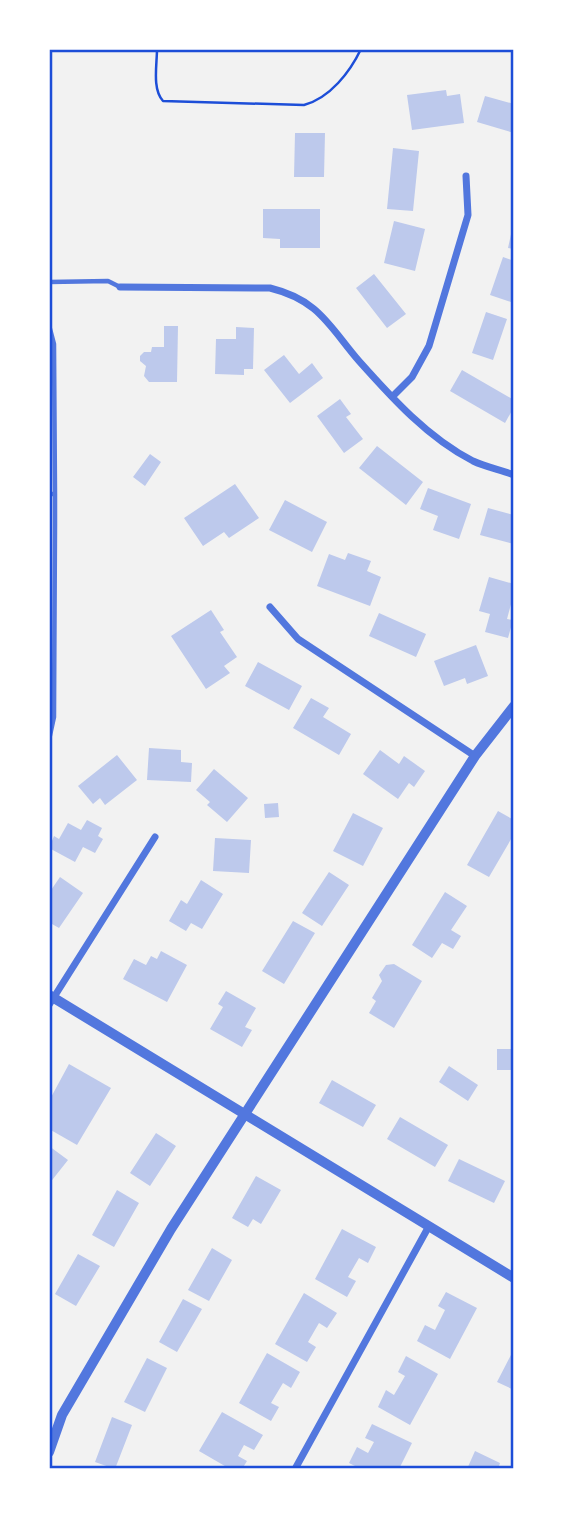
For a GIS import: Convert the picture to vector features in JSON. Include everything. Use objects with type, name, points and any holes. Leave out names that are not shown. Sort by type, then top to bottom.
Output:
[{"type":"street","points":[[393,397],[412,377],[429,346],[468,215],[466,176]]},
{"type":"street","points":[[120,287],[270,288],[292,293],[320,312],[393,397],[446,444],[474,461],[514,475]]},
{"type":"street","points":[[270,607],[298,639],[475,756]]},
{"type":"street","points":[[49,1450],[62,1415],[95,1356],[244,1114],[475,756],[514,706]]},
{"type":"street","points":[[155,837],[51,999],[514,1278]]},
{"type":"street","points":[[295,1469],[429,1226]]},
{"type":"lane","points":[[49,282],[108,281],[120,287]]},
{"type":"lane","points":[[49,325],[54,344],[54,717],[49,740]]},
{"type":"path","points":[[156,49],[156,88],[163,101],[304,104],[315,102],[336,85],[361,49]]},
{"type":"building","points":[[446,90],[447,96],[460,94],[464,123],[412,130],[407,95]]},
{"type":"building","points":[[485,96],[514,104],[514,133],[477,122]]},
{"type":"building","points":[[295,133],[325,133],[324,177],[294,177]]},
{"type":"building","points":[[393,148],[419,151],[413,211],[387,209]]},
{"type":"building","points":[[263,209],[320,209],[320,248],[280,248],[280,239],[263,238]]},
{"type":"building","points":[[394,221],[425,229],[415,271],[384,263]]},
{"type":"building","points":[[514,225],[514,249],[508,248]]},
{"type":"building","points":[[503,257],[514,261],[514,303],[490,295]]},
{"type":"building","points":[[374,274],[406,314],[387,328],[356,288]]},
{"type":"building","points":[[486,312],[507,319],[493,360],[472,353]]},
{"type":"building","points":[[164,326],[178,326],[177,382],[149,382],[144,376],[146,366],[140,361],[140,356],[144,352],[151,352],[152,347],[164,347]]},
{"type":"building","points":[[236,327],[254,328],[253,369],[244,369],[244,375],[215,374],[216,339],[236,339]]},
{"type":"building","points":[[284,355],[299,374],[312,363],[323,378],[290,403],[264,370]]},
{"type":"building","points":[[462,370],[514,400],[514,407],[505,423],[450,391]]},
{"type":"building","points":[[340,399],[351,414],[346,417],[363,439],[344,453],[317,416]]},
{"type":"building","points":[[377,446],[423,482],[406,505],[359,468]]},
{"type":"building","points":[[150,454],[161,462],[145,486],[133,477]]},
{"type":"building","points":[[235,484],[259,518],[229,538],[224,532],[203,546],[184,518]]},
{"type":"building","points":[[428,488],[471,504],[459,539],[433,530],[438,516],[420,509]]},
{"type":"building","points":[[285,500],[327,522],[312,552],[269,530]]},
{"type":"building","points":[[488,508],[514,515],[514,544],[480,535]]},
{"type":"building","points":[[348,553],[371,561],[367,571],[381,577],[370,606],[317,586],[329,554],[345,560]]},
{"type":"building","points":[[489,577],[514,584],[507,619],[513,620],[508,638],[485,632],[490,614],[479,611]]},
{"type":"building","points":[[211,610],[224,630],[220,632],[237,657],[224,666],[230,673],[206,689],[171,636]]},
{"type":"building","points":[[379,613],[426,634],[416,657],[369,636]]},
{"type":"building","points":[[476,645],[488,676],[467,684],[465,678],[444,686],[434,661]]},
{"type":"building","points":[[258,662],[302,686],[289,710],[245,686]]},
{"type":"building","points":[[311,698],[329,708],[323,717],[351,734],[339,755],[293,728]]},
{"type":"building","points":[[149,748],[181,750],[181,762],[192,763],[191,782],[147,780]]},
{"type":"building","points":[[380,750],[399,764],[404,756],[425,771],[414,787],[409,783],[398,799],[363,774]]},
{"type":"building","points":[[117,755],[137,780],[105,805],[100,798],[93,804],[78,786]]},
{"type":"building","points":[[214,769],[248,798],[227,822],[207,805],[210,802],[196,790]]},
{"type":"building","points":[[278,803],[279,817],[265,818],[264,804]]},
{"type":"building","points":[[498,811],[514,820],[514,834],[489,877],[467,865]]},
{"type":"building","points":[[353,813],[383,828],[363,866],[333,851]]},
{"type":"building","points":[[87,820],[102,828],[98,836],[103,839],[95,853],[83,847],[75,862],[49,848],[54,836],[59,839],[68,823],[81,830]]},
{"type":"building","points":[[215,838],[251,840],[249,873],[213,871]]},
{"type":"building","points":[[329,872],[349,885],[322,926],[302,913]]},
{"type":"building","points":[[60,877],[83,893],[59,928],[52,924],[49,928],[49,893]]},
{"type":"building","points":[[201,880],[223,894],[202,929],[191,923],[186,931],[169,921],[181,900],[187,904]]},
{"type":"building","points":[[445,892],[467,906],[451,930],[461,936],[453,949],[442,943],[432,958],[412,945]]},
{"type":"building","points":[[293,921],[315,933],[284,984],[262,971]]},
{"type":"building","points":[[161,951],[187,965],[167,1002],[123,979],[134,959],[146,965],[151,956],[157,959]]},
{"type":"building","points":[[394,964],[422,981],[394,1028],[369,1013],[376,1001],[372,998],[382,981],[379,975],[386,965]]},
{"type":"building","points":[[226,991],[256,1008],[245,1027],[252,1030],[242,1047],[210,1029],[223,1007],[218,1004]]},
{"type":"building","points":[[497,1049],[514,1049],[514,1070],[497,1070]]},
{"type":"building","points":[[69,1064],[111,1088],[77,1145],[49,1129],[49,1101]]},
{"type":"building","points":[[449,1066],[478,1085],[468,1101],[439,1082]]},
{"type":"building","points":[[332,1080],[376,1105],[363,1127],[319,1103]]},
{"type":"building","points":[[400,1117],[448,1145],[435,1167],[387,1139]]},
{"type":"building","points":[[156,1133],[176,1146],[150,1186],[130,1173]]},
{"type":"building","points":[[49,1146],[68,1160],[49,1184]]},
{"type":"building","points":[[459,1159],[505,1181],[494,1203],[448,1181]]},
{"type":"building","points":[[256,1176],[281,1190],[261,1224],[253,1219],[248,1227],[232,1218]]},
{"type":"building","points":[[117,1190],[139,1203],[114,1247],[92,1235]]},
{"type":"building","points":[[342,1229],[376,1247],[368,1263],[359,1258],[348,1277],[356,1281],[347,1297],[315,1279]]},
{"type":"building","points":[[212,1248],[232,1260],[209,1301],[188,1290]]},
{"type":"building","points":[[78,1254],[100,1266],[76,1306],[55,1294]]},
{"type":"building","points":[[446,1292],[477,1308],[450,1359],[417,1341],[425,1325],[435,1330],[445,1310],[438,1306]]},
{"type":"building","points":[[304,1293],[337,1313],[327,1328],[319,1323],[308,1342],[316,1347],[307,1362],[275,1344]]},
{"type":"building","points":[[183,1299],[202,1309],[177,1352],[159,1342]]},
{"type":"building","points":[[514,1349],[514,1390],[497,1382]]},
{"type":"building","points":[[267,1353],[300,1372],[291,1388],[283,1383],[271,1403],[279,1407],[271,1421],[239,1403]]},
{"type":"building","points":[[406,1356],[438,1374],[410,1425],[378,1407],[386,1390],[394,1395],[405,1376],[398,1372]]},
{"type":"building","points":[[147,1358],[167,1368],[145,1412],[124,1402]]},
{"type":"building","points":[[222,1412],[263,1435],[254,1450],[244,1445],[238,1456],[247,1461],[242,1469],[230,1469],[199,1451]]},
{"type":"building","points":[[112,1417],[132,1425],[115,1469],[95,1462]]},
{"type":"building","points":[[372,1424],[412,1443],[399,1469],[361,1469],[349,1463],[357,1447],[368,1453],[374,1442],[365,1438]]},
{"type":"building","points":[[475,1451],[500,1463],[498,1469],[467,1469]]}]
